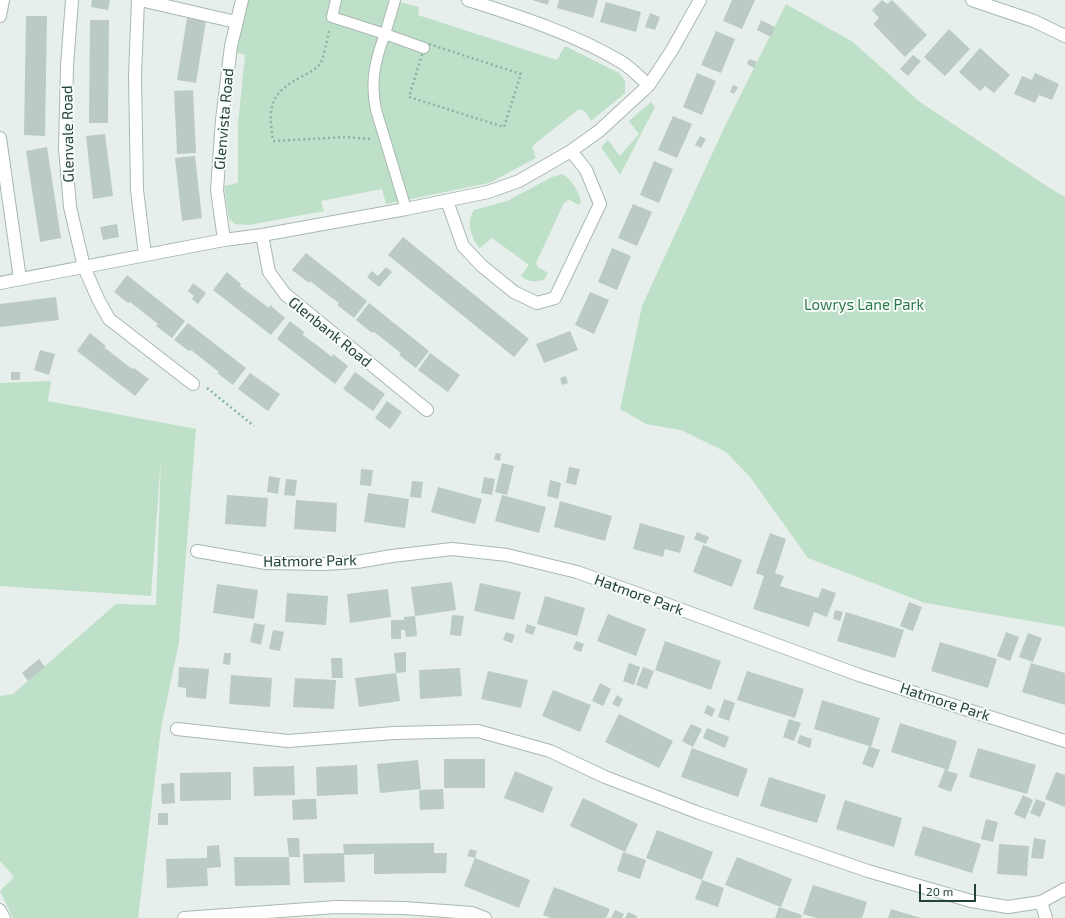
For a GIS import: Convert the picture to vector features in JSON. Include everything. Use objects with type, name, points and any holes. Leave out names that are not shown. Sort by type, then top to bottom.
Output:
[{"type":"street","points":[[0,16],[3,0]]},
{"type":"street","name":"Glenvale Road","points":[[72,0],[67,66],[65,148],[70,207],[84,267]]},
{"type":"street","points":[[145,255],[137,190],[134,76],[139,0],[236,22]]},
{"type":"street","name":"Glenvista Road","points":[[224,240],[217,190],[222,120],[231,46],[242,0]]},
{"type":"street","points":[[468,0],[574,37],[624,64],[649,85]]},
{"type":"street","points":[[0,283],[224,240],[262,235],[406,209],[488,192],[519,181],[572,150],[599,130],[649,85],[672,50],[700,0]]},
{"type":"street","points":[[972,0],[1034,21],[1065,36]]},
{"type":"street","points":[[0,138],[20,279]]},
{"type":"street","points":[[448,200],[463,246],[482,266],[514,292],[537,303],[555,298],[600,204],[586,170],[572,150]]},
{"type":"street","name":"Glenbank Road","points":[[262,235],[270,272],[284,294],[427,410]]},
{"type":"street","points":[[84,267],[98,299],[109,318],[193,384]]},
{"type":"street","name":"Hatmore Park","points":[[197,551],[266,564],[323,564],[357,562],[452,549],[507,555],[578,572],[859,675],[1065,741]]},
{"type":"street","points":[[177,729],[288,741],[394,733],[478,731],[550,750],[605,777],[699,813],[868,871],[971,901],[1008,906],[1041,902],[1065,888]]},
{"type":"street","points":[[1041,902],[1046,918]]},
{"type":"street","points":[[184,918],[404,908],[472,913],[485,918]]},
{"type":"lane","points":[[336,0],[332,17],[424,48]]},
{"type":"lane","points":[[395,0],[379,49],[373,94],[406,209]]},
{"type":"lane","points":[[0,909],[5,918]]},
{"type":"path","points":[[332,17],[332,24],[321,64],[308,74],[292,82],[276,96],[271,106],[270,120],[273,141],[346,137],[385,139]]},
{"type":"path","points":[[429,44],[520,74],[504,127],[409,97],[424,48],[429,44]]},
{"type":"path","points":[[193,384],[206,388],[254,426]]},
{"type":"green space","points":[[245,0],[391,0],[419,7],[418,15],[557,60],[565,46],[619,73],[625,81],[625,93],[591,121],[586,112],[579,109],[532,146],[536,158],[489,183],[386,204],[382,189],[321,201],[324,211],[249,225],[235,224],[229,219],[224,186],[238,183],[238,124],[245,55],[235,52]]},
{"type":"green space","name":"Lowrys Lane Park","points":[[786,4],[853,42],[920,102],[1065,197],[1065,627],[925,603],[808,558],[750,477],[726,452],[681,430],[646,424],[620,409],[642,306],[725,126]]},
{"type":"green space","points":[[651,102],[655,107],[620,175],[601,147],[608,140],[620,156],[639,134],[629,121]]},
{"type":"green space","points":[[563,174],[575,186],[581,202],[578,205],[570,200],[566,201],[563,205],[536,263],[538,267],[548,273],[544,280],[534,281],[521,276],[529,265],[492,238],[480,248],[477,245],[472,235],[470,225],[470,219],[474,210],[507,201],[552,177]]},
{"type":"green space","points":[[51,381],[48,401],[196,429],[179,642],[161,728],[138,918],[13,918],[0,891],[14,877],[0,861],[0,696],[13,694],[116,604],[156,605],[161,458],[151,596],[0,586],[0,383]]},
{"type":"building","points":[[92,0],[110,0],[108,10],[91,7]]},
{"type":"building","points":[[532,0],[549,0],[548,5]]},
{"type":"building","points":[[559,0],[598,0],[593,18],[557,8]]},
{"type":"building","points":[[732,0],[755,0],[742,29],[723,21]]},
{"type":"building","points":[[882,0],[887,4],[892,0],[927,35],[905,57],[873,24],[879,18],[872,10]]},
{"type":"building","points":[[606,2],[641,12],[636,32],[600,22]]},
{"type":"building","points":[[650,13],[660,17],[655,30],[645,27]]},
{"type":"building","points":[[26,16],[47,16],[45,136],[24,135]]},
{"type":"building","points":[[187,18],[206,21],[196,83],[177,80]]},
{"type":"building","points":[[90,20],[109,20],[108,123],[89,123]]},
{"type":"building","points":[[761,20],[775,27],[771,37],[757,30]]},
{"type":"building","points":[[949,29],[970,49],[945,76],[924,57]]},
{"type":"building","points":[[716,31],[735,39],[721,73],[701,65]]},
{"type":"building","points":[[980,48],[1010,75],[994,93],[985,86],[980,91],[959,72]]},
{"type":"building","points":[[913,55],[921,61],[908,76],[900,69]]},
{"type":"building","points":[[749,59],[757,62],[754,68],[747,64]]},
{"type":"building","points":[[697,73],[716,81],[702,115],[683,107]]},
{"type":"building","points":[[1035,73],[1059,84],[1052,100],[1039,95],[1035,103],[1014,94],[1022,76],[1032,80]]},
{"type":"building","points":[[733,85],[738,87],[734,94],[730,92]]},
{"type":"building","points":[[193,90],[196,153],[177,154],[174,91]]},
{"type":"building","points":[[673,116],[692,124],[677,158],[658,150]]},
{"type":"building","points":[[105,134],[113,196],[93,199],[86,136]]},
{"type":"building","points":[[700,136],[706,139],[701,148],[695,145]]},
{"type":"building","points":[[47,147],[61,238],[40,242],[26,151]]},
{"type":"building","points":[[195,156],[202,218],[182,221],[175,158]]},
{"type":"building","points":[[654,161],[673,169],[659,203],[640,195]]},
{"type":"building","points":[[633,204],[652,212],[637,246],[618,238]]},
{"type":"building","points":[[117,224],[119,237],[103,240],[100,227]]},
{"type":"building","points":[[403,237],[529,339],[514,357],[388,255]]},
{"type":"building","points":[[612,248],[631,256],[617,290],[598,282]]},
{"type":"building","points":[[306,253],[367,301],[354,318],[337,305],[339,303],[310,281],[309,283],[292,270]]},
{"type":"building","points":[[386,267],[392,272],[379,287],[367,277],[372,271],[378,276]]},
{"type":"building","points":[[227,272],[241,284],[240,286],[269,308],[270,305],[285,318],[271,335],[213,290]]},
{"type":"building","points":[[127,275],[185,321],[172,338],[156,326],[158,324],[130,302],[128,303],[114,292]]},
{"type":"building","points":[[193,283],[206,293],[198,304],[192,299],[194,296],[188,291]]},
{"type":"building","points":[[590,292],[609,300],[594,334],[575,325]]},
{"type":"building","points":[[56,297],[59,320],[0,327],[0,304]]},
{"type":"building","points":[[369,303],[429,351],[416,368],[399,355],[401,353],[356,320]]},
{"type":"building","points":[[290,321],[304,332],[303,335],[332,357],[333,354],[348,366],[335,384],[277,339]]},
{"type":"building","points":[[188,323],[246,368],[233,385],[191,350],[189,351],[174,340]]},
{"type":"building","points":[[570,331],[578,350],[544,363],[536,344]]},
{"type":"building","points":[[90,333],[106,346],[104,347],[132,369],[134,368],[149,379],[135,396],[77,351]]},
{"type":"building","points":[[40,350],[55,354],[49,375],[34,370]]},
{"type":"building","points":[[430,353],[460,375],[448,392],[418,370]]},
{"type":"building","points":[[11,372],[20,372],[20,380],[11,380]]},
{"type":"building","points":[[355,372],[385,394],[373,411],[343,389]]},
{"type":"building","points":[[250,373],[280,394],[268,411],[238,389]]},
{"type":"building","points":[[566,376],[568,383],[562,385],[560,378]]},
{"type":"building","points":[[387,401],[402,412],[390,429],[375,418]]},
{"type":"building","points":[[496,453],[501,454],[500,461],[494,459]]},
{"type":"building","points":[[502,463],[514,466],[507,495],[495,492]]},
{"type":"building","points":[[569,467],[580,469],[576,485],[566,483]]},
{"type":"building","points":[[361,469],[373,470],[371,486],[360,485]]},
{"type":"building","points":[[269,476],[280,478],[278,494],[267,492]]},
{"type":"building","points":[[484,477],[495,479],[492,495],[481,493]]},
{"type":"building","points":[[286,479],[297,480],[295,496],[284,495]]},
{"type":"building","points":[[550,480],[561,483],[558,499],[547,496]]},
{"type":"building","points":[[412,481],[423,482],[421,498],[410,497]]},
{"type":"building","points":[[438,487],[482,499],[475,524],[431,512]]},
{"type":"building","points":[[368,493],[409,499],[405,528],[364,522]]},
{"type":"building","points":[[227,495],[268,498],[266,527],[225,524]]},
{"type":"building","points":[[502,495],[546,507],[539,533],[495,521]]},
{"type":"building","points":[[296,500],[337,503],[336,532],[294,529]]},
{"type":"building","points":[[560,501],[612,516],[605,541],[554,527]]},
{"type":"building","points":[[640,523],[685,536],[680,553],[665,549],[663,557],[633,549]]},
{"type":"building","points":[[697,532],[709,537],[706,544],[694,539]]},
{"type":"building","points":[[770,533],[786,539],[775,573],[784,576],[780,586],[818,598],[822,588],[836,593],[827,617],[814,612],[809,627],[753,609],[764,576],[756,573]]},
{"type":"building","points":[[703,545],[742,560],[732,587],[693,572]]},
{"type":"building","points":[[452,582],[456,610],[415,616],[411,587]]},
{"type":"building","points":[[480,583],[521,592],[514,620],[474,611]]},
{"type":"building","points":[[217,584],[258,590],[254,619],[213,613]]},
{"type":"building","points":[[388,589],[391,617],[350,623],[347,594]]},
{"type":"building","points":[[287,593],[328,596],[326,625],[285,622]]},
{"type":"building","points":[[545,596],[585,608],[577,636],[537,624]]},
{"type":"building","points":[[909,602],[922,607],[913,631],[900,626]]},
{"type":"building","points":[[835,610],[843,612],[840,621],[833,619]]},
{"type":"building","points":[[846,612],[904,630],[895,658],[837,641]]},
{"type":"building","points":[[608,614],[646,629],[636,656],[597,641]]},
{"type":"building","points":[[452,615],[464,616],[461,636],[450,635]]},
{"type":"building","points":[[415,616],[417,636],[406,637],[405,630],[401,630],[401,639],[391,639],[391,620],[404,620],[404,617]]},
{"type":"building","points":[[254,623],[265,625],[261,645],[250,642]]},
{"type":"building","points":[[527,624],[536,627],[533,635],[525,632]]},
{"type":"building","points":[[273,630],[284,632],[280,651],[269,649]]},
{"type":"building","points":[[506,632],[515,635],[512,643],[503,640]]},
{"type":"building","points":[[1006,632],[1019,637],[1010,661],[997,656]]},
{"type":"building","points":[[1028,633],[1042,638],[1033,662],[1019,657]]},
{"type":"building","points":[[576,641],[584,644],[581,652],[573,649]]},
{"type":"building","points":[[665,641],[721,661],[711,690],[655,670]]},
{"type":"building","points":[[940,642],[997,659],[988,688],[931,671]]},
{"type":"building","points":[[406,652],[406,672],[396,673],[394,653]]},
{"type":"building","points":[[224,653],[231,653],[230,665],[223,664]]},
{"type":"building","points":[[331,658],[342,658],[343,678],[332,678]]},
{"type":"building","points":[[39,659],[45,667],[28,681],[22,673]]},
{"type":"building","points":[[629,663],[640,667],[634,685],[623,681]]},
{"type":"building","points":[[1031,663],[1065,673],[1065,705],[1022,692]]},
{"type":"building","points":[[179,667],[209,669],[206,699],[186,697],[186,688],[178,687]]},
{"type":"building","points":[[643,667],[654,671],[647,689],[636,685]]},
{"type":"building","points":[[460,668],[462,696],[420,699],[419,670]]},
{"type":"building","points":[[488,671],[528,680],[521,708],[481,699]]},
{"type":"building","points":[[747,671],[804,689],[795,718],[737,700]]},
{"type":"building","points":[[396,673],[400,701],[359,707],[355,678]]},
{"type":"building","points":[[231,675],[272,678],[270,707],[229,704]]},
{"type":"building","points":[[295,678],[336,680],[334,709],[293,707]]},
{"type":"building","points":[[600,683],[611,689],[603,706],[592,701]]},
{"type":"building","points":[[553,690],[591,705],[580,732],[542,716]]},
{"type":"building","points":[[617,695],[623,699],[619,707],[612,704]]},
{"type":"building","points":[[724,699],[735,703],[729,721],[718,717]]},
{"type":"building","points":[[822,700],[880,718],[871,747],[880,750],[873,768],[862,764],[869,746],[814,729]]},
{"type":"building","points":[[707,705],[715,709],[712,717],[704,713]]},
{"type":"building","points":[[619,714],[673,741],[659,768],[605,742]]},
{"type":"building","points":[[789,719],[801,723],[794,741],[783,737]]},
{"type":"building","points":[[900,723],[957,741],[948,771],[958,774],[951,792],[938,787],[945,769],[891,752]]},
{"type":"building","points":[[691,724],[702,729],[693,747],[682,741]]},
{"type":"building","points":[[707,728],[729,737],[725,748],[703,738]]},
{"type":"building","points":[[800,735],[812,739],[810,748],[797,743]]},
{"type":"building","points":[[692,748],[748,769],[738,797],[681,777]]},
{"type":"building","points":[[978,748],[1036,765],[1027,794],[969,777]]},
{"type":"building","points":[[444,759],[485,759],[485,788],[444,788]]},
{"type":"building","points":[[418,760],[421,789],[380,793],[377,764]]},
{"type":"building","points":[[357,765],[358,794],[317,796],[316,767]]},
{"type":"building","points":[[294,766],[295,795],[254,796],[253,767]]},
{"type":"building","points":[[515,771],[553,787],[543,813],[504,798]]},
{"type":"building","points":[[231,772],[231,800],[180,801],[180,773]]},
{"type":"building","points":[[1056,772],[1065,775],[1065,807],[1045,799]]},
{"type":"building","points":[[769,777],[826,795],[817,823],[760,806]]},
{"type":"building","points":[[174,783],[175,803],[162,804],[161,784]]},
{"type":"building","points":[[443,789],[444,809],[420,810],[419,790]]},
{"type":"building","points":[[1023,795],[1033,800],[1025,819],[1014,814]]},
{"type":"building","points":[[583,798],[638,824],[625,852],[570,826]]},
{"type":"building","points":[[316,799],[317,819],[293,820],[292,800]]},
{"type":"building","points":[[1036,799],[1046,803],[1040,817],[1030,813]]},
{"type":"building","points":[[845,800],[902,818],[894,847],[836,829]]},
{"type":"building","points":[[158,813],[168,813],[168,825],[158,825]]},
{"type":"building","points":[[986,819],[998,822],[993,842],[981,839]]},
{"type":"building","points":[[923,826],[981,844],[972,873],[914,855]]},
{"type":"building","points":[[657,830],[713,852],[702,880],[646,858]]},
{"type":"building","points":[[287,838],[299,838],[300,857],[289,857]]},
{"type":"building","points":[[1034,838],[1046,840],[1043,859],[1031,858]]},
{"type":"building","points":[[434,843],[434,853],[447,853],[446,873],[374,874],[374,854],[344,855],[345,882],[304,883],[303,854],[344,853],[343,844]]},
{"type":"building","points":[[999,844],[1029,846],[1027,876],[997,874]]},
{"type":"building","points":[[219,845],[221,867],[207,868],[208,886],[167,888],[166,859],[207,858],[207,846]]},
{"type":"building","points":[[470,849],[477,851],[475,858],[467,856]]},
{"type":"building","points":[[623,852],[646,860],[640,879],[617,871]]},
{"type":"building","points":[[234,857],[289,857],[290,885],[235,886]]},
{"type":"building","points":[[737,857],[792,879],[781,907],[725,885]]},
{"type":"building","points":[[475,858],[530,880],[519,908],[464,886]]},
{"type":"building","points":[[702,880],[724,888],[718,907],[695,899]]},
{"type":"building","points":[[813,885],[867,902],[862,918],[816,918],[803,914]]},
{"type":"building","points":[[554,887],[610,909],[606,918],[551,918],[543,915]]},
{"type":"building","points":[[779,907],[802,915],[801,918],[775,918]]},
{"type":"building","points":[[891,909],[921,918],[888,918]]},
{"type":"building","points":[[615,910],[624,914],[622,918],[611,918]]},
{"type":"building","points":[[628,912],[637,916],[636,918],[625,918]]}]
